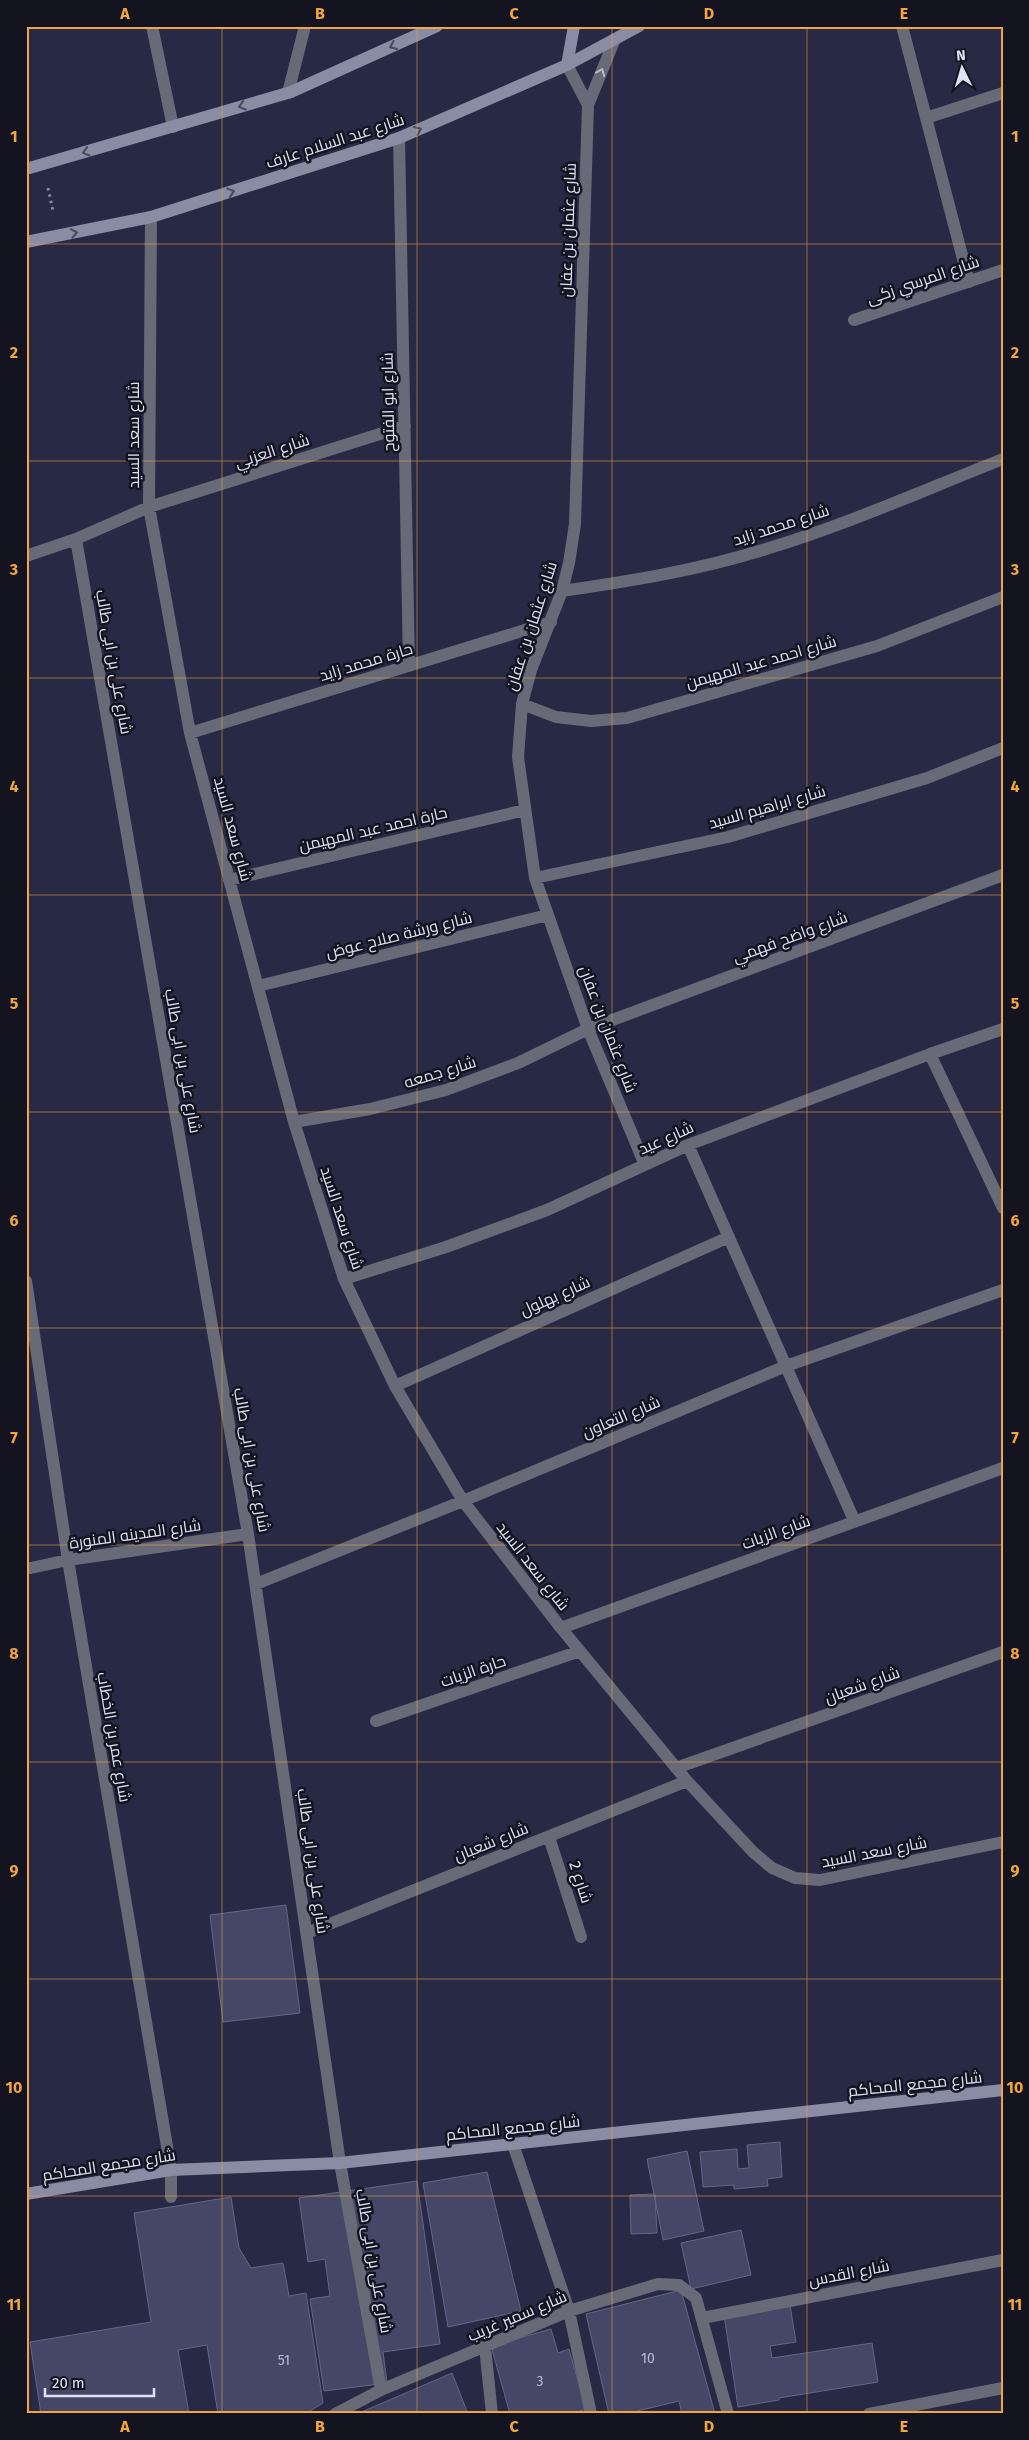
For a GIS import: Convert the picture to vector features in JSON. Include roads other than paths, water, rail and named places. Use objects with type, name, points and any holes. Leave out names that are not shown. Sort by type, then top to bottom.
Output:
[{"type":"street","points":[[152,26],[173,127]]},
{"type":"street","points":[[288,92],[305,26]]},
{"type":"street","points":[[26,168],[42,165],[288,92],[437,26]]},
{"type":"street","points":[[567,64],[574,26]]},
{"type":"street","points":[[615,39],[618,26]]},
{"type":"street","name":"شارع عبد السلام عارف","points":[[26,242],[151,217],[399,138],[567,64],[640,26]]},
{"type":"street","points":[[902,26],[969,282]]},
{"type":"street","name":"شارع عثمان بن عفان","points":[[615,39],[588,105],[575,524],[569,563],[562,591],[531,670],[522,704],[518,757],[535,878],[588,1029],[645,1165]]},
{"type":"street","name":"شارع عثمان بن عفان","points":[[567,64],[588,105]]},
{"type":"street","points":[[926,118],[1003,93]]},
{"type":"street","name":"شارع ابو الفتوح","points":[[399,138],[409,666]]},
{"type":"street","name":"شارع سعد السيد","points":[[151,217],[149,507],[190,733],[294,1122],[344,1279],[394,1386],[463,1501],[561,1628],[687,1781],[753,1852],[772,1868],[795,1878],[820,1880],[1003,1842]]},
{"type":"street","name":"شارع المرسي زكى","points":[[854,320],[1003,270]]},
{"type":"street","name":"شارع العزبي","points":[[26,556],[76,539],[149,507],[405,426]]},
{"type":"street","name":"شارع محمد زايد","points":[[562,591],[666,575],[766,549],[864,514],[1003,459]]},
{"type":"street","name":"شارع على بن ابى طالب","points":[[76,539],[248,1534],[340,2163],[380,2390]]},
{"type":"street","name":"شارع احمد عبد المهيمن","points":[[522,704],[556,716],[591,721],[627,718],[877,646],[1003,597]]},
{"type":"street","name":"حارة محمد زايد","points":[[190,733],[551,622]]},
{"type":"street","name":"شارع ابراهيم السيد","points":[[535,878],[728,836],[927,778],[1003,748]]},
{"type":"street","name":"حارة احمد عبد المهيمن","points":[[229,880],[525,810]]},
{"type":"street","name":"شارع واضح فهمي","points":[[588,1029],[1003,875]]},
{"type":"street","name":"شارع ورشة صلاح عوض","points":[[258,986],[548,915]]},
{"type":"street","name":"شارع جمعه","points":[[294,1122],[370,1109],[446,1090],[518,1063],[588,1029]]},
{"type":"street","name":"شارع عيد","points":[[344,1279],[446,1247],[547,1210],[688,1145],[930,1054],[1003,1029]]},
{"type":"street","points":[[930,1054],[1003,1208]]},
{"type":"street","points":[[688,1145],[854,1520]]},
{"type":"street","name":"شارع بهلول","points":[[394,1386],[728,1236]]},
{"type":"street","name":"شارع عمر بن الخطاب","points":[[26,1281],[68,1560],[171,2170],[172,2197]]},
{"type":"street","name":"شارع التعاون","points":[[256,1584],[463,1501],[786,1366],[1003,1290]]},
{"type":"street","name":"شارع الزيات","points":[[561,1628],[854,1520],[1003,1468]]},
{"type":"street","name":"شارع المدينه المنورة","points":[[26,1569],[68,1560],[248,1534]]},
{"type":"street","name":"حارة الزيات","points":[[376,1721],[580,1651]]},
{"type":"street","name":"شارع شعبان","points":[[676,1768],[1003,1652]]},
{"type":"street","name":"شارع شعبان","points":[[307,1933],[687,1781]]},
{"type":"street","name":"شارع 2","points":[[549,1837],[582,1937]]},
{"type":"street","name":"شارع مجمع المحاكم","points":[[26,2194],[171,2170],[340,2163],[1003,2090]]},
{"type":"street","points":[[513,2144],[569,2310],[591,2414]]},
{"type":"street","name":"شارع القدس","points":[[702,2318],[1003,2260]]},
{"type":"street","name":"شارع سمير غريب","points":[[335,2414],[380,2390],[569,2310],[658,2284],[679,2285],[696,2298],[728,2414]]},
{"type":"street","points":[[485,2347],[492,2414]]},
{"type":"street","points":[[869,2414],[1003,2388]]}]
